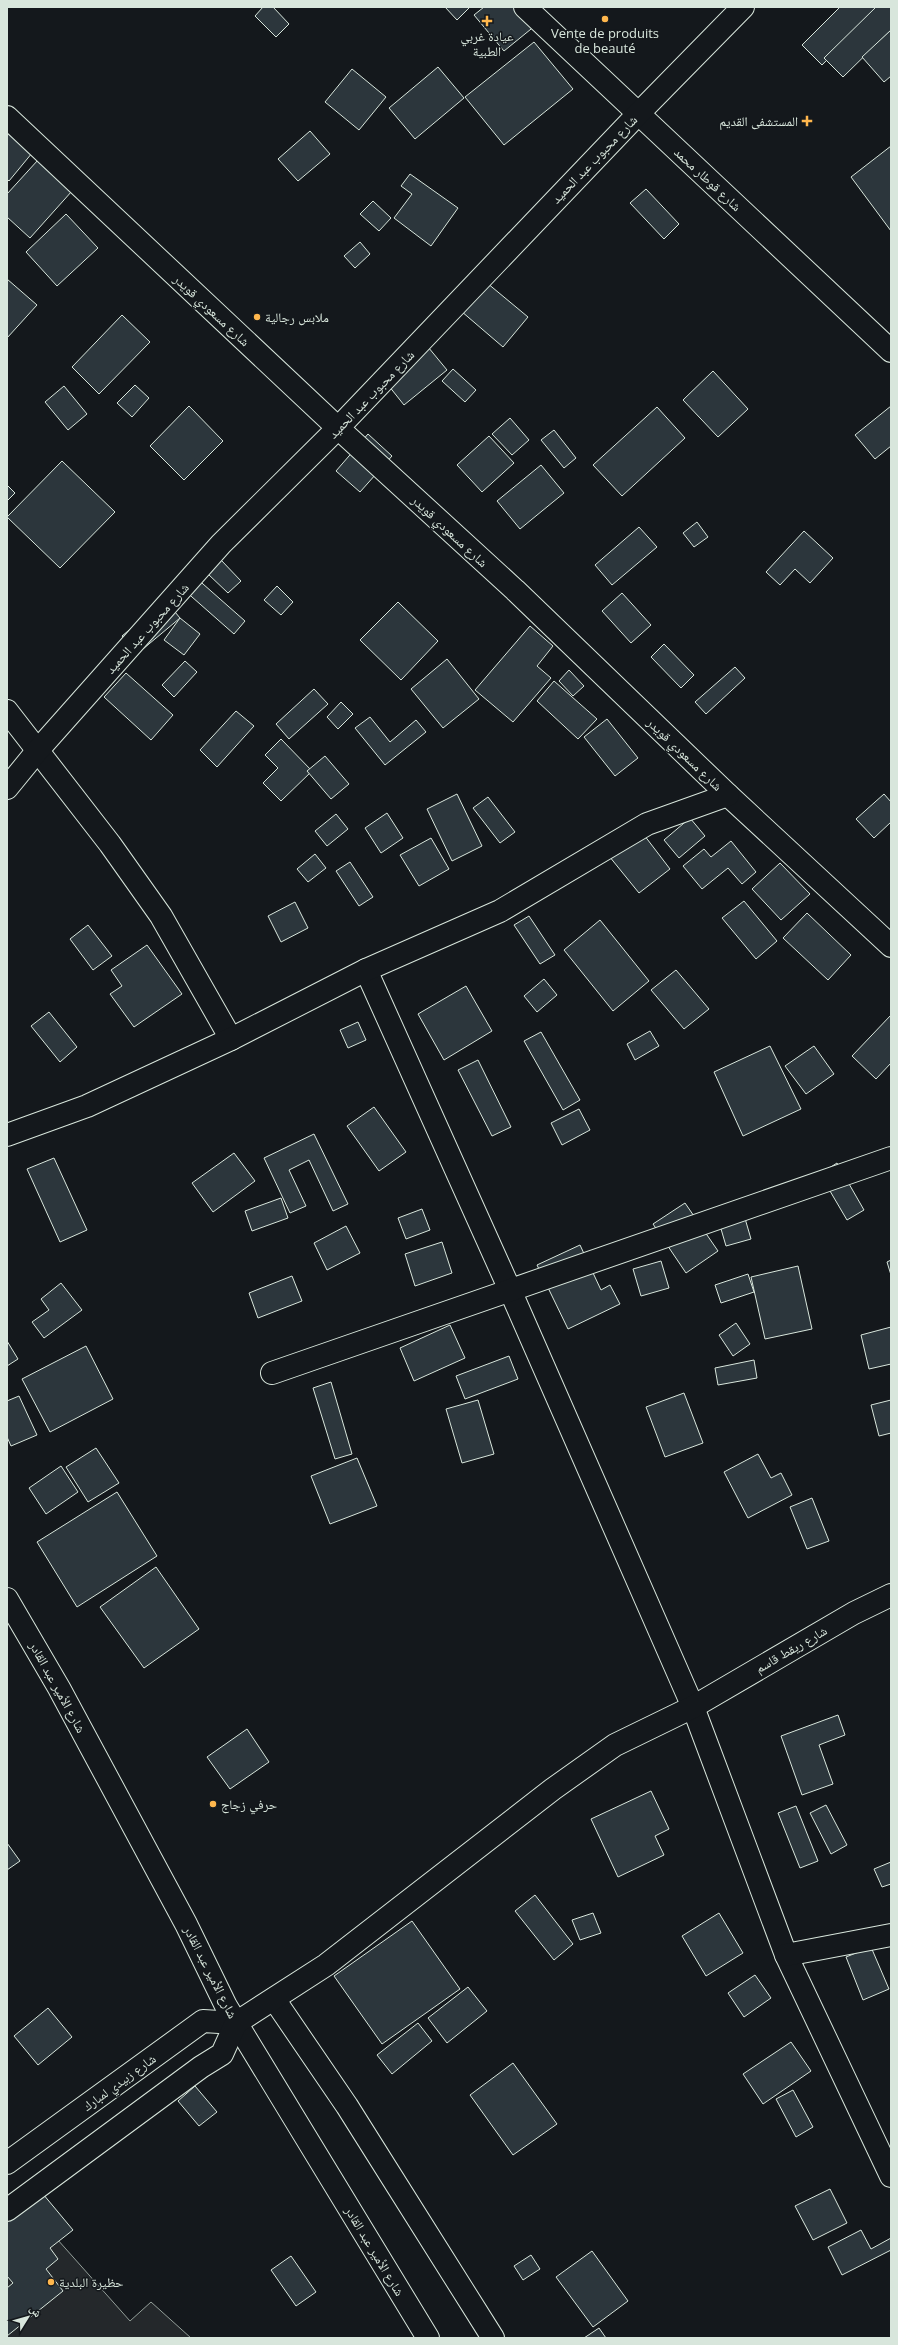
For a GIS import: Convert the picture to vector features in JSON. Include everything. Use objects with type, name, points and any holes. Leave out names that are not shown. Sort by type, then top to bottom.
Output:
[{"type":"street","name":"شارع قوطار محمد","points":[[524,7],[891,351]]},
{"type":"street","name":"شارع محبوب عبد الحميد","points":[[7,788],[38,750],[221,544],[338,428],[638,114],[743,7]]},
{"type":"street","name":"شارع مسعودي قويدر","points":[[7,117],[338,428],[515,590],[728,795],[891,946]]},
{"type":"street","points":[[7,711],[38,750],[161,916],[231,1039]]},
{"type":"street","points":[[7,1135],[86,1106],[231,1039],[366,970],[500,911],[647,824],[728,795]]},
{"type":"street","points":[[366,970],[510,1290],[692,1707],[786,1955],[891,2176]]},
{"type":"street","points":[[272,1373],[891,1158]]},
{"type":"street","name":"شارع ريقط قاسم","points":[[236,2023],[326,1965],[553,1789],[615,1745],[692,1707],[854,1613],[891,1595]]},
{"type":"street","name":"شارع الأمير عبد القادر","points":[[7,1598],[60,1688],[186,1924],[236,2023],[428,2338]]},
{"type":"street","points":[[786,1955],[891,1935]]},
{"type":"street","points":[[274,1999],[347,2106],[493,2338]]},
{"type":"street","name":"شارع زبيدي لمبارك","points":[[7,2163],[203,2021],[236,2023]]},
{"type":"street","points":[[7,2210],[200,2068],[222,2054],[236,2023]]},
{"type":"shaded area","name":"حظيرة البلدية","points":[[49,2230],[130,2321],[151,2302],[191,2338],[7,2338],[7,2262]]},
{"type":"building","points":[[263,7],[273,7],[289,24],[276,37],[255,16]]},
{"type":"building","points":[[445,7],[470,7],[457,20]]},
{"type":"building","points":[[484,7],[521,7],[536,25],[504,51],[474,15]]},
{"type":"building","points":[[840,7],[879,7],[822,65],[802,45]]},
{"type":"building","points":[[876,7],[891,7],[891,30],[843,77],[824,58]]},
{"type":"building","points":[[891,30],[891,76],[884,82],[862,57]]},
{"type":"building","points":[[534,42],[573,89],[504,145],[465,97]]},
{"type":"building","points":[[438,67],[464,98],[415,139],[389,108]]},
{"type":"building","points":[[352,69],[386,97],[359,130],[325,102]]},
{"type":"building","points":[[7,122],[37,147],[9,181],[7,179]]},
{"type":"building","points":[[310,131],[330,154],[298,181],[278,159]]},
{"type":"building","points":[[891,146],[891,231],[851,177]]},
{"type":"building","points":[[38,160],[72,191],[30,238],[7,217],[7,194]]},
{"type":"building","points":[[410,174],[458,208],[431,246],[394,218],[412,194],[401,186]]},
{"type":"building","points":[[646,189],[679,224],[664,239],[630,203]]},
{"type":"building","points":[[373,201],[391,218],[379,231],[360,214]]},
{"type":"building","points":[[66,214],[98,248],[57,286],[26,252]]},
{"type":"building","points":[[360,242],[370,254],[355,268],[344,256]]},
{"type":"building","points":[[475,273],[528,317],[503,347],[461,311]]},
{"type":"building","points":[[7,279],[37,305],[7,338]]},
{"type":"building","points":[[122,315],[150,342],[99,394],[72,367]]},
{"type":"building","points":[[419,336],[447,370],[404,405],[377,371]]},
{"type":"building","points":[[453,369],[476,390],[465,402],[442,381]]},
{"type":"building","points":[[713,371],[748,409],[718,437],[683,400]]},
{"type":"building","points":[[135,385],[149,398],[132,417],[117,403]]},
{"type":"building","points":[[64,386],[87,414],[68,430],[45,402]]},
{"type":"building","points":[[189,406],[223,441],[184,480],[150,446]]},
{"type":"building","points":[[891,406],[891,446],[875,459],[855,435]]},
{"type":"building","points":[[657,407],[685,438],[622,496],[593,465]]},
{"type":"building","points":[[510,418],[529,440],[512,455],[492,434]]},
{"type":"building","points":[[554,430],[576,458],[564,468],[541,440]]},
{"type":"building","points":[[368,434],[392,456],[360,492],[336,471]]},
{"type":"building","points":[[489,436],[514,463],[482,492],[457,465]]},
{"type":"building","points":[[62,461],[115,512],[60,568],[7,517]]},
{"type":"building","points":[[541,465],[564,493],[520,529],[497,501]]},
{"type":"building","points":[[7,485],[15,493],[7,501]]},
{"type":"building","points":[[697,522],[708,537],[694,547],[683,533]]},
{"type":"building","points":[[639,527],[657,547],[612,585],[595,565]]},
{"type":"building","points":[[804,531],[833,558],[810,583],[795,569],[780,585],[766,572]]},
{"type":"building","points":[[221,560],[241,581],[228,593],[208,574]]},
{"type":"building","points":[[186,569],[245,621],[234,634],[175,582]]},
{"type":"building","points":[[277,586],[293,602],[281,615],[264,600]]},
{"type":"building","points":[[622,593],[651,625],[631,643],[602,611]]},
{"type":"building","points":[[165,600],[180,618],[137,654],[122,636]]},
{"type":"building","points":[[398,602],[438,641],[401,680],[360,640]]},
{"type":"building","points":[[180,618],[200,634],[184,655],[164,640]]},
{"type":"building","points":[[530,626],[553,646],[537,666],[551,678],[513,722],[475,690]]},
{"type":"building","points":[[664,644],[694,675],[681,688],[651,657]]},
{"type":"building","points":[[447,659],[479,699],[443,728],[411,689]]},
{"type":"building","points":[[185,661],[197,672],[174,697],[162,685]]},
{"type":"building","points":[[735,667],[745,678],[706,714],[695,702]]},
{"type":"building","points":[[569,670],[584,686],[573,696],[559,681]]},
{"type":"building","points":[[126,673],[173,715],[151,740],[104,697]]},
{"type":"building","points":[[554,681],[597,719],[578,739],[537,701]]},
{"type":"building","points":[[314,689],[328,704],[289,739],[276,724]]},
{"type":"building","points":[[341,702],[353,714],[338,729],[327,717]]},
{"type":"building","points":[[236,711],[254,726],[217,767],[200,750]]},
{"type":"building","points":[[370,717],[390,742],[416,720],[426,732],[385,765],[355,728]]},
{"type":"building","points":[[607,719],[638,758],[615,776],[584,737]]},
{"type":"building","points":[[281,739],[312,771],[281,801],[263,783],[278,768],[265,755]]},
{"type":"building","points":[[325,756],[349,784],[331,799],[307,771]]},
{"type":"building","points":[[457,794],[482,846],[452,861],[427,809]]},
{"type":"building","points":[[884,794],[891,802],[891,822],[874,838],[856,819]]},
{"type":"building","points":[[488,797],[515,832],[500,843],[473,808]]},
{"type":"building","points":[[387,813],[403,838],[381,853],[365,828]]},
{"type":"building","points":[[336,814],[348,829],[327,846],[315,831]]},
{"type":"building","points":[[690,818],[705,836],[679,858],[664,840]]},
{"type":"building","points":[[641,831],[670,869],[639,893],[609,856]]},
{"type":"building","points":[[431,838],[449,869],[419,886],[400,855]]},
{"type":"building","points":[[731,841],[756,872],[742,884],[728,868],[702,889],[683,866],[704,849],[711,857]]},
{"type":"building","points":[[315,854],[326,868],[308,882],[297,869]]},
{"type":"building","points":[[350,862],[373,897],[359,906],[336,871]]},
{"type":"building","points":[[780,863],[810,894],[781,920],[752,889]]},
{"type":"building","points":[[744,901],[777,941],[756,959],[722,918]]},
{"type":"building","points":[[295,902],[308,928],[281,942],[268,916]]},
{"type":"building","points":[[807,913],[851,955],[828,980],[783,938]]},
{"type":"building","points":[[529,916],[555,955],[540,964],[514,925]]},
{"type":"building","points":[[600,920],[649,981],[613,1011],[564,950]]},
{"type":"building","points":[[88,925],[112,956],[93,970],[70,939]]},
{"type":"building","points":[[147,945],[182,994],[134,1027],[110,994],[122,986],[111,970]]},
{"type":"building","points":[[676,970],[709,1009],[684,1029],[651,990]]},
{"type":"building","points":[[544,979],[557,995],[537,1012],[524,996]]},
{"type":"building","points":[[466,986],[492,1031],[444,1060],[418,1014]]},
{"type":"building","points":[[49,1012],[77,1047],[60,1062],[31,1026]]},
{"type":"building","points":[[891,1015],[891,1063],[876,1079],[852,1056]]},
{"type":"building","points":[[358,1022],[366,1040],[348,1048],[340,1030]]},
{"type":"building","points":[[650,1031],[659,1046],[635,1060],[627,1044]]},
{"type":"building","points":[[541,1032],[580,1100],[563,1110],[524,1041]]},
{"type":"building","points":[[770,1046],[801,1109],[743,1136],[714,1072]]},
{"type":"building","points":[[814,1046],[834,1074],[806,1094],[785,1066]]},
{"type":"building","points":[[478,1060],[511,1127],[492,1136],[458,1070]]},
{"type":"building","points":[[374,1107],[406,1152],[379,1171],[347,1126]]},
{"type":"building","points":[[579,1109],[590,1130],[562,1145],[551,1123]]},
{"type":"building","points":[[314,1134],[348,1204],[333,1211],[309,1160],[289,1170],[306,1206],[290,1213],[264,1158]]},
{"type":"building","points":[[234,1153],[255,1181],[213,1212],[192,1183]]},
{"type":"building","points":[[54,1158],[87,1230],[60,1242],[27,1169]]},
{"type":"building","points":[[837,1163],[864,1210],[847,1220],[820,1174]]},
{"type":"building","points":[[281,1198],[288,1218],[252,1231],[245,1211]]},
{"type":"building","points":[[685,1203],[718,1251],[686,1273],[653,1224]]},
{"type":"building","points":[[422,1209],[430,1230],[406,1239],[398,1218]]},
{"type":"building","points":[[744,1215],[751,1239],[726,1246],[719,1222]]},
{"type":"building","points":[[346,1226],[360,1253],[327,1270],[314,1243]]},
{"type":"building","points":[[442,1242],[452,1273],[415,1286],[405,1254]]},
{"type":"building","points":[[580,1245],[601,1290],[610,1285],[620,1304],[568,1329],[537,1265]]},
{"type":"building","points":[[891,1260],[891,1275],[887,1262]]},
{"type":"building","points":[[661,1261],[669,1288],[641,1296],[633,1269]]},
{"type":"building","points":[[798,1266],[812,1329],[765,1339],[751,1277]]},
{"type":"building","points":[[748,1274],[754,1292],[721,1303],[715,1285]]},
{"type":"building","points":[[292,1276],[302,1301],[258,1318],[249,1293]]},
{"type":"building","points":[[61,1283],[82,1310],[44,1338],[32,1322],[49,1310],[41,1299]]},
{"type":"building","points":[[736,1323],[750,1344],[733,1356],[719,1335]]},
{"type":"building","points":[[450,1325],[465,1358],[414,1381],[400,1348]]},
{"type":"building","points":[[891,1327],[891,1364],[869,1369],[861,1335]]},
{"type":"building","points":[[7,1341],[18,1359],[7,1366]]},
{"type":"building","points":[[86,1346],[113,1399],[50,1432],[22,1379]]},
{"type":"building","points":[[509,1356],[518,1379],[465,1399],[456,1376]]},
{"type":"building","points":[[754,1360],[757,1378],[718,1385],[715,1368]]},
{"type":"building","points":[[331,1382],[352,1454],[335,1459],[313,1388]]},
{"type":"building","points":[[684,1393],[703,1443],[665,1457],[646,1407]]},
{"type":"building","points":[[19,1396],[37,1435],[11,1446],[7,1437],[7,1401]]},
{"type":"building","points":[[478,1400],[494,1454],[462,1463],[446,1409]]},
{"type":"building","points":[[891,1400],[891,1433],[879,1436],[871,1405]]},
{"type":"building","points":[[96,1448],[119,1483],[88,1502],[66,1467]]},
{"type":"building","points":[[758,1454],[771,1478],[781,1473],[792,1495],[748,1518],[724,1472]]},
{"type":"building","points":[[357,1458],[377,1506],[330,1524],[311,1476]]},
{"type":"building","points":[[61,1466],[78,1492],[46,1514],[29,1488]]},
{"type":"building","points":[[117,1492],[157,1556],[77,1607],[37,1542]]},
{"type":"building","points":[[812,1498],[829,1541],[807,1549],[790,1507]]},
{"type":"building","points":[[156,1567],[199,1629],[144,1668],[100,1607]]},
{"type":"building","points":[[838,1715],[845,1735],[819,1745],[833,1784],[802,1795],[781,1736]]},
{"type":"building","points":[[247,1729],[269,1762],[230,1789],[207,1757]]},
{"type":"building","points":[[651,1791],[669,1829],[655,1836],[664,1855],[618,1877],[591,1819]]},
{"type":"building","points":[[826,1805],[847,1845],[831,1854],[810,1813]]},
{"type":"building","points":[[796,1806],[818,1861],[800,1868],[778,1813]]},
{"type":"building","points":[[7,1843],[20,1861],[7,1870]]},
{"type":"building","points":[[891,1862],[891,1884],[882,1887],[874,1869]]},
{"type":"building","points":[[535,1895],[573,1944],[554,1960],[515,1911]]},
{"type":"building","points":[[593,1913],[601,1933],[580,1940],[572,1920]]},
{"type":"building","points":[[719,1913],[743,1953],[706,1976],[682,1936]]},
{"type":"building","points":[[412,1921],[460,1989],[382,2044],[334,1976]]},
{"type":"building","points":[[871,1947],[889,1989],[863,2000],[846,1957]]},
{"type":"building","points":[[755,1975],[771,1998],[744,2017],[728,1993]]},
{"type":"building","points":[[468,1987],[487,2011],[447,2043],[428,2018]]},
{"type":"building","points":[[48,2008],[72,2037],[38,2065],[14,2036]]},
{"type":"building","points":[[418,2023],[432,2041],[392,2074],[377,2055]]},
{"type":"building","points":[[791,2042],[811,2071],[763,2104],[743,2074]]},
{"type":"building","points":[[513,2063],[557,2124],[513,2155],[470,2095]]},
{"type":"building","points":[[195,2086],[217,2112],[199,2126],[178,2101]]},
{"type":"building","points":[[793,2090],[813,2127],[796,2137],[776,2099]]},
{"type":"building","points":[[830,2189],[847,2223],[813,2240],[795,2206]]},
{"type":"building","points":[[43,2194],[73,2230],[50,2248],[58,2259],[46,2269],[63,2291],[7,2336],[7,2288],[13,2283],[7,2276],[7,2222]]},
{"type":"building","points":[[861,2230],[871,2249],[891,2238],[891,2250],[842,2275],[828,2247]]},
{"type":"building","points":[[592,2251],[628,2301],[593,2327],[556,2277]]},
{"type":"building","points":[[531,2255],[540,2269],[523,2280],[514,2266]]},
{"type":"building","points":[[291,2256],[316,2292],[296,2306],[271,2270]]},
{"type":"building","points":[[599,2328],[606,2338],[584,2338]]},
{"type":"place","name":"Vente de produits de beauté","points":[[605,19]]},
{"type":"place","name":"عيادة غربي الطبية","points":[[487,21]]},
{"type":"place","name":"المستشفى القديم","points":[[807,121]]},
{"type":"place","name":"ملابس رجالية","points":[[257,317]]},
{"type":"place","name":"حرفي زجاج","points":[[213,1804]]},
{"type":"place","name":"حظيرة البلدية","points":[[51,2282]]}]
